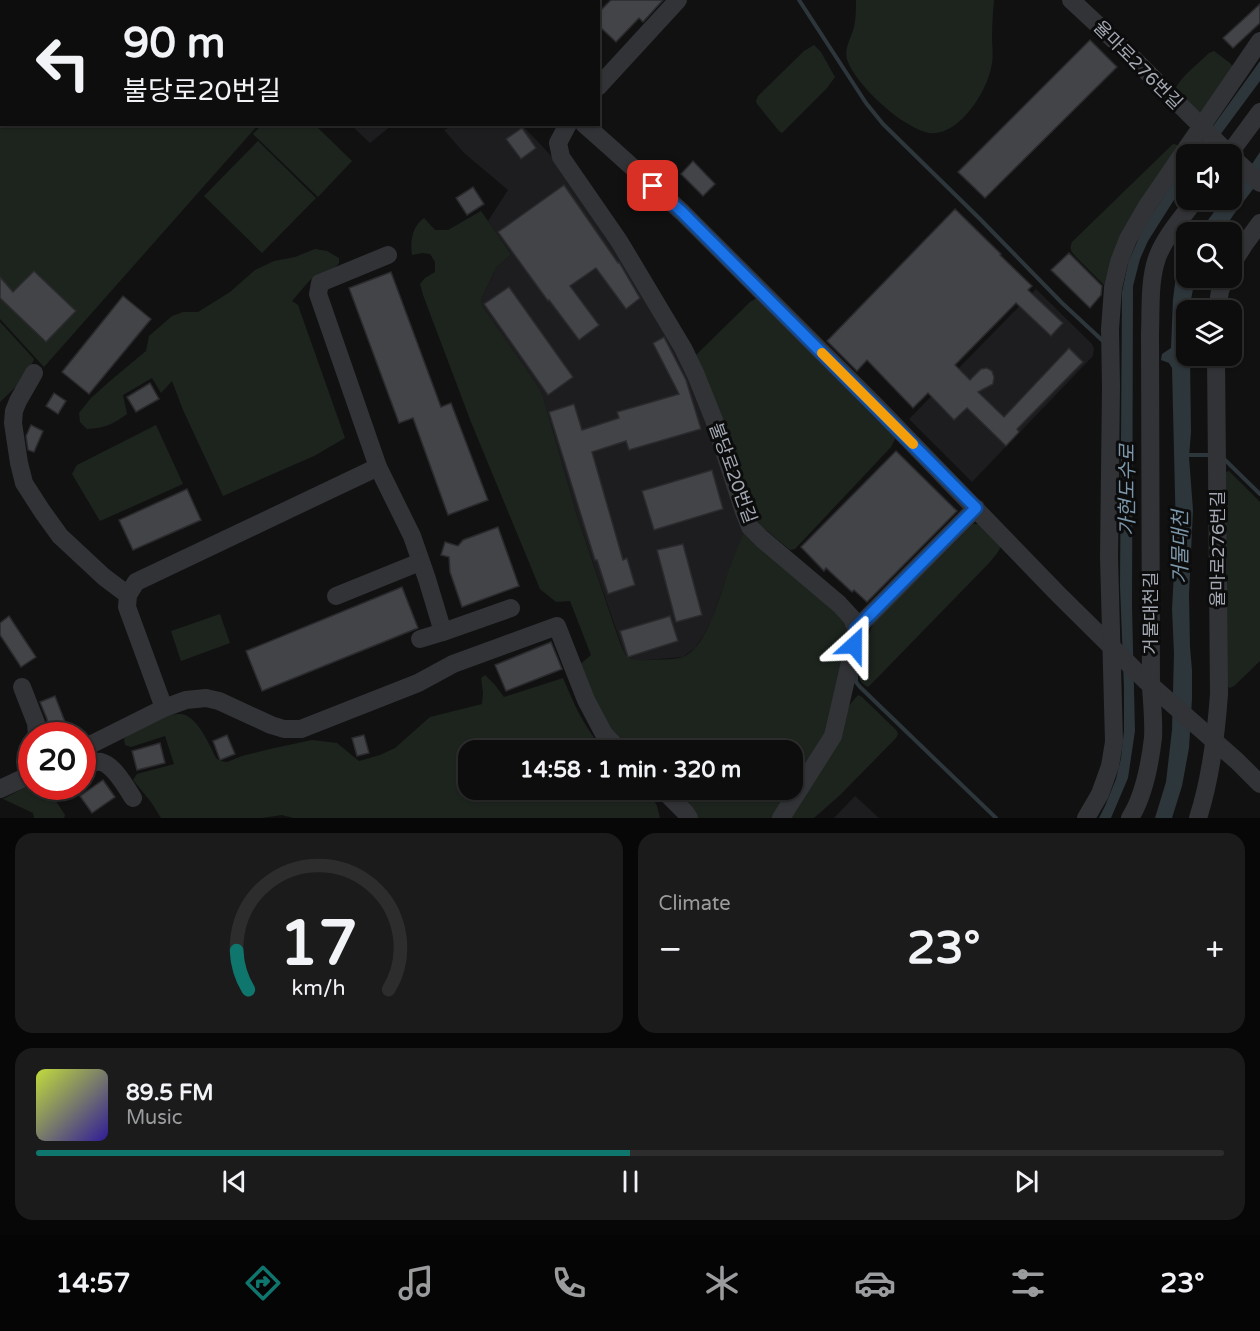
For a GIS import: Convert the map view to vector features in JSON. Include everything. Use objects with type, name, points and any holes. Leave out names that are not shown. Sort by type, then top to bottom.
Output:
[{"type":"street","points":[[600,83],[678,0]]},
{"type":"street","name":"율마로276번길","points":[[1071,0],[1129,54],[1219,144]]},
{"type":"street","points":[[1086,818],[1100,794],[1110,766],[1114,742],[1115,651],[1109,557],[1110,329],[1113,288],[1119,262],[1128,239],[1147,206],[1203,129],[1260,41]]},
{"type":"street","points":[[1238,144],[1260,112]]},
{"type":"street","name":"불당로20번길","points":[[567,126],[558,143],[561,158],[619,241],[683,348],[714,420],[750,527],[838,604],[852,618],[856,629]]},
{"type":"street","points":[[586,126],[682,212],[1115,651],[1260,784]]},
{"type":"street","name":"율마로276번길","points":[[1242,166],[1260,183]]},
{"type":"street","name":"거물대천길","points":[[1130,818],[1146,777],[1153,736],[1150,333],[1152,284],[1157,259],[1171,232],[1188,210]]},
{"type":"street","points":[[1242,248],[1260,223]]},
{"type":"street","points":[[388,255],[320,283],[318,294],[378,467],[412,536],[442,632]]},
{"type":"street","name":"율마로276번길","points":[[1198,818],[1203,801],[1219,694],[1216,366]]},
{"type":"street","points":[[34,373],[14,411],[13,423],[18,463],[24,483],[60,536],[104,577],[128,595]]},
{"type":"street","points":[[164,708],[128,607],[128,595],[136,582],[378,467]]},
{"type":"street","points":[[781,818],[833,736],[856,629],[976,508]]},
{"type":"street","points":[[336,596],[420,562]]},
{"type":"street","points":[[420,639],[511,608]]},
{"type":"street","points":[[96,742],[164,708],[186,700],[206,698],[219,701],[271,725],[284,729],[301,729],[418,682],[453,664],[556,626],[586,700],[610,740]]},
{"type":"street","points":[[22,687],[36,722]]},
{"type":"street","points":[[96,762],[108,766],[133,798]]},
{"type":"street","points":[[0,789],[18,781]]},
{"type":"street","points":[[673,800],[689,818]]},
{"type":"shaded area","points":[[856,0],[994,0],[991,68],[977,101],[960,121],[940,132],[921,131],[893,114],[864,86],[852,70],[847,57],[847,48],[855,24]]},
{"type":"shaded area","points":[[814,45],[821,52],[835,77],[782,133],[756,101],[758,96],[804,51]]},
{"type":"shaded area","points":[[1214,51],[1233,67],[1202,116],[1174,91],[1190,70]]},
{"type":"shaded area","points":[[0,126],[257,126],[44,367],[0,319]]},
{"type":"shaded area","points":[[261,126],[316,126],[352,161],[318,197],[253,134]]},
{"type":"shaded area","points":[[352,126],[391,126],[370,143]]},
{"type":"shaded area","points":[[452,126],[524,127],[558,163],[617,248],[691,378],[745,530],[712,620],[695,648],[683,657],[636,661],[628,658],[624,652],[578,519],[544,400],[483,307],[481,299],[496,268],[511,254],[488,221],[508,190],[464,153],[444,130]]},
{"type":"shaded area","points":[[258,141],[316,198],[262,253],[204,196]]},
{"type":"shaded area","points":[[1173,144],[1176,145],[1176,149],[1106,287],[1074,254],[1071,248],[1072,242]]},
{"type":"shaded area","points":[[481,211],[511,254],[496,268],[481,299],[483,307],[538,387],[544,400],[578,519],[618,637],[628,657],[636,660],[671,659],[683,657],[692,651],[700,642],[712,618],[745,530],[835,607],[848,628],[849,646],[828,730],[803,770],[803,740],[620,740],[612,732],[578,666],[591,655],[570,601],[556,602],[540,589],[471,422],[423,295],[420,284],[435,272],[435,262],[430,254],[412,255],[413,235],[424,218],[435,230],[448,230]]},
{"type":"shaded area","points":[[315,249],[327,251],[339,258],[339,263],[336,267],[310,280],[292,301],[298,305],[345,438],[314,456],[223,496],[172,381],[161,393],[152,378],[123,395],[127,414],[109,425],[87,429],[80,422],[79,413],[91,398],[146,351],[149,336],[172,316],[183,312],[198,312],[230,292],[255,270],[274,261],[295,257]]},
{"type":"shaded area","points":[[1036,289],[1092,344],[1093,356],[972,482],[909,419]]},
{"type":"shaded area","points":[[755,299],[760,299],[894,433],[895,439],[891,447],[795,549],[790,550],[761,526],[755,517],[695,356]]},
{"type":"shaded area","points":[[0,322],[34,359],[27,376],[0,402]]},
{"type":"shaded area","points":[[156,425],[183,484],[100,521],[72,474],[77,465]]},
{"type":"shaded area","points":[[1229,471],[1260,502],[1260,661],[1230,688],[1227,686],[1226,472]]},
{"type":"shaded area","points":[[973,524],[979,524],[1001,546],[998,552],[868,687],[862,683],[859,672],[873,624]]},
{"type":"shaded area","points":[[220,614],[230,643],[181,661],[171,631]]},
{"type":"shaded area","points":[[485,675],[504,697],[563,678],[576,707],[597,740],[458,740],[458,800],[654,800],[660,818],[293,818],[282,815],[262,818],[161,818],[133,780],[137,774],[174,764],[165,736],[131,747],[125,745],[124,739],[130,733],[168,716],[179,714],[191,718],[220,761],[227,762],[242,756],[312,740],[337,743],[359,761],[395,748],[430,717],[482,704],[481,678]]},
{"type":"shaded area","points":[[858,695],[862,697],[896,730],[898,734],[896,738],[814,818],[787,818],[797,800],[803,800],[803,788],[846,709]]},
{"type":"shaded area","points":[[18,791],[18,800],[55,800],[65,815],[64,818],[34,818],[33,813],[3,799]]},
{"type":"shaded area","points":[[855,796],[879,818],[834,818]]},
{"type":"shaded area","points":[[681,800],[784,800],[773,818],[698,818]]},
{"type":"water","points":[[1260,61],[1260,81],[1213,144],[1200,144]]},
{"type":"water","points":[[1260,152],[1260,180],[1242,204],[1242,177]]},
{"type":"water","name":"가현도수로","points":[[1176,178],[1176,198],[1148,241],[1140,259],[1133,286],[1132,608],[1135,731],[1128,778],[1111,818],[1099,818],[1116,779],[1124,731],[1120,586],[1122,292],[1128,263],[1143,228]]},
{"type":"water","points":[[1216,210],[1237,210],[1229,222],[1206,222]]},
{"type":"water","name":"거물대천","points":[[1176,276],[1176,288],[1193,288],[1191,300],[1176,300],[1176,366],[1190,366],[1189,457],[1193,510],[1189,594],[1192,699],[1189,748],[1182,786],[1172,818],[1155,818],[1166,782],[1172,730],[1174,653],[1172,609],[1176,535],[1172,368],[1169,363],[1161,360],[1162,354],[1171,348]]},
{"type":"building","points":[[611,0],[663,0],[643,22],[639,18],[616,42],[600,27],[600,11]]},
{"type":"building","points":[[1260,4],[1260,23],[1233,48],[1223,38]]},
{"type":"building","points":[[1090,40],[1117,67],[985,198],[958,172]]},
{"type":"building","points":[[522,128],[536,148],[521,159],[506,139]]},
{"type":"building","points":[[693,161],[715,184],[703,196],[681,174]]},
{"type":"building","points":[[564,185],[619,262],[640,298],[626,309],[596,268],[570,286],[599,325],[579,340],[498,232]]},
{"type":"building","points":[[473,187],[484,204],[467,215],[456,198]]},
{"type":"building","points":[[955,209],[1032,286],[1028,290],[1063,323],[1051,336],[1016,303],[955,365],[970,380],[981,369],[987,368],[992,371],[993,384],[978,392],[1004,417],[1069,348],[1083,362],[1017,429],[1019,432],[1006,446],[967,408],[954,420],[928,393],[913,408],[867,360],[857,371],[827,341]]},
{"type":"building","points":[[1069,253],[1102,286],[1101,295],[1090,308],[1051,270]]},
{"type":"building","points":[[34,271],[76,311],[46,342],[0,298],[0,277],[13,292]]},
{"type":"building","points":[[391,272],[441,407],[451,403],[488,500],[448,515],[413,418],[399,423],[349,288]]},
{"type":"building","points":[[509,287],[573,377],[548,395],[484,304]]},
{"type":"building","points":[[123,296],[151,319],[89,394],[62,372]]},
{"type":"building","points":[[664,337],[686,380],[701,429],[629,450],[626,441],[592,452],[623,560],[627,558],[635,585],[608,594],[597,560],[595,560],[549,412],[574,404],[582,430],[619,418],[617,412],[679,394],[653,343]]},
{"type":"building","points":[[150,383],[159,399],[136,412],[127,397]]},
{"type":"building","points":[[54,393],[66,401],[58,414],[46,406]]},
{"type":"building","points":[[31,425],[43,431],[34,452],[28,450],[26,436]]},
{"type":"building","points":[[896,451],[957,511],[867,602],[854,590],[852,592],[826,568],[824,571],[801,547]]},
{"type":"building","points":[[712,470],[723,509],[654,530],[642,491]]},
{"type":"building","points":[[187,489],[201,520],[133,550],[119,520]]},
{"type":"building","points":[[498,527],[519,586],[462,607],[450,572],[449,557],[441,555],[445,542],[458,546],[463,540]]},
{"type":"building","points":[[683,544],[702,615],[676,622],[657,550]]},
{"type":"building","points":[[402,587],[418,628],[262,691],[246,651]]},
{"type":"building","points":[[9,616],[36,657],[21,667],[0,635],[0,623]]},
{"type":"building","points":[[670,616],[678,641],[628,657],[620,631]]},
{"type":"building","points":[[551,642],[562,669],[506,691],[495,665]]},
{"type":"building","points":[[55,696],[65,722],[47,722],[40,702]]},
{"type":"building","points":[[227,735],[235,754],[220,760],[213,741]]},
{"type":"building","points":[[364,735],[369,753],[357,756],[352,738]]},
{"type":"building","points":[[160,743],[165,763],[137,770],[132,751]]},
{"type":"building","points":[[103,780],[115,797],[92,813],[83,800],[96,800],[96,785]]},
{"type":"waterway","points":[[799,0],[866,103],[883,124],[1103,341]]},
{"type":"waterway","points":[[1184,455],[1208,455]]},
{"type":"waterway","points":[[1222,457],[1260,494]]},
{"type":"waterway","points":[[856,672],[856,682],[860,687],[996,818]]},
{"type":"slow traffic","points":[[822,353],[913,444]]},
{"type":"route","points":[[653,186],[682,212],[976,508],[856,629],[854,645]]}]
